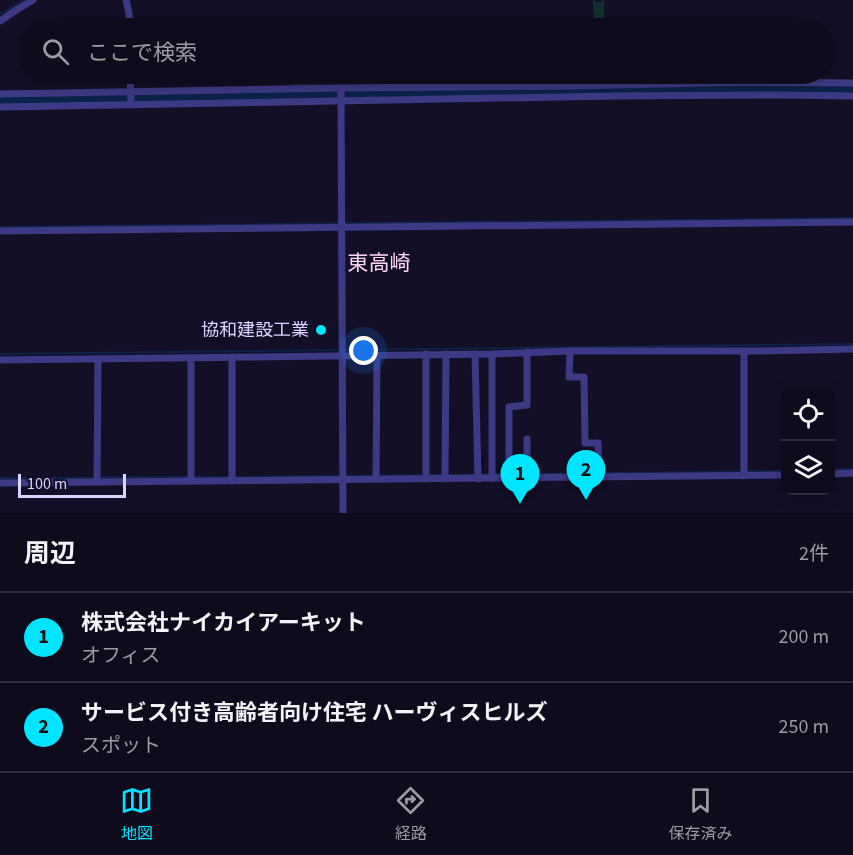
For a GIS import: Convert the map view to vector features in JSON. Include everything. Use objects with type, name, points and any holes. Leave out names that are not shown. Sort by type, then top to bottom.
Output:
[{"type":"street","points":[[0,21],[33,0]]},
{"type":"street","points":[[126,0],[129,18]]},
{"type":"street","points":[[835,83],[853,83]]},
{"type":"street","points":[[130,84],[130,98]]},
{"type":"street","points":[[0,106],[130,98],[679,84]]},
{"type":"street","points":[[0,94],[130,98],[341,94],[853,96]]},
{"type":"street","points":[[341,94],[344,513]]},
{"type":"street","points":[[0,231],[342,225],[853,222]]},
{"type":"street","points":[[0,360],[231,357],[342,351],[378,355],[853,349]]},
{"type":"street","points":[[570,351],[569,377],[584,377],[585,443],[598,443],[599,474]]},
{"type":"street","points":[[744,351],[744,473]]},
{"type":"street","points":[[509,476],[509,407],[527,405],[527,352]]},
{"type":"street","points":[[426,354],[426,476]]},
{"type":"street","points":[[446,354],[446,476]]},
{"type":"street","points":[[475,354],[478,476]]},
{"type":"street","points":[[492,354],[492,476]]},
{"type":"street","points":[[376,477],[378,355]]},
{"type":"street","points":[[231,357],[232,478]]},
{"type":"street","points":[[191,358],[191,478]]},
{"type":"street","points":[[97,482],[98,359]]},
{"type":"street","points":[[527,439],[527,475]]},
{"type":"street","points":[[0,483],[191,478],[343,480],[426,476],[744,473],[781,475]]},
{"type":"street","points":[[835,474],[853,473]]},
{"type":"green space","points":[[593,0],[602,2],[604,0],[604,18],[594,18]]},
{"type":"green space","points":[[290,84],[317,84],[317,85]]},
{"type":"waterway","points":[[0,14],[24,0]]},
{"type":"waterway","points":[[129,0],[132,18]]},
{"type":"waterway","points":[[0,100],[774,88],[853,90]]},
{"type":"waterway","points":[[0,227],[853,218]]},
{"type":"waterway","points":[[0,354],[853,344]]},
{"type":"waterway","points":[[835,469],[853,469]]},
{"type":"waterway","points":[[347,476],[781,471]]},
{"type":"waterway","points":[[235,477],[340,476]]},
{"type":"waterway","points":[[101,477],[229,477]]},
{"type":"waterway","points":[[0,478],[94,478]]},
{"type":"place","name":"協和建設工業","points":[[321,330]]},
{"type":"place","name":"サービス付き高齢者向け住宅 ハーヴィスヒルズ","points":[[586,500]]},
{"type":"place","name":"株式会社ナイカイアーキット","points":[[520,504]]},
{"type":"district","name":"東高崎","points":[[379,263]]}]
